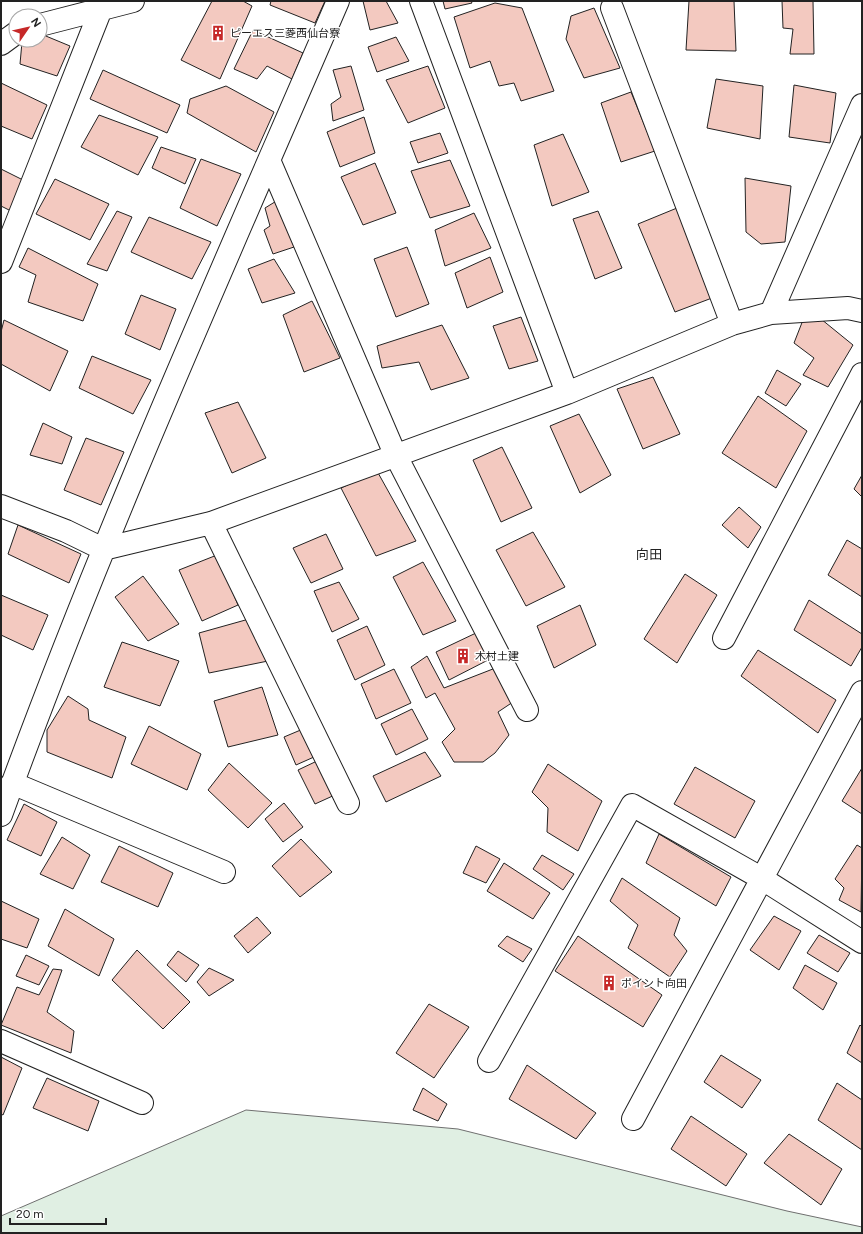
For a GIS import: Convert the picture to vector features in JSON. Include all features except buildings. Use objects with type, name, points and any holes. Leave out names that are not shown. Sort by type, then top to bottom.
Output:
[{"type":"street","points":[[48,23],[132,1]]},
{"type":"street","points":[[1,815],[12,783],[104,549],[338,1]]},
{"type":"street","points":[[421,1],[566,393]]},
{"type":"street","points":[[612,8],[732,324]]},
{"type":"street","points":[[1,262],[101,9]]},
{"type":"street","points":[[771,313],[862,105]]},
{"type":"street","points":[[269,160],[395,454],[527,710]]},
{"type":"street","points":[[1,506],[66,531],[104,549],[211,523],[395,454],[566,393],[732,324],[771,313],[848,308],[862,311]]},
{"type":"street","points":[[724,638],[862,374]]},
{"type":"street","points":[[211,523],[348,803]]},
{"type":"street","points":[[633,1119],[862,692]]},
{"type":"street","points":[[12,783],[224,872]]},
{"type":"street","points":[[488,1060],[632,805],[761,878],[862,942]]},
{"type":"street","points":[[1,1040],[142,1103]]},
{"type":"green space","points":[[246,1110],[458,1129],[787,1211],[862,1227],[862,1233],[1,1233],[1,1216]]},
{"type":"place","name":"ピーエス三菱西仙台寮","points":[[218,33]]},
{"type":"place","name":"木村土建","points":[[463,656]]},
{"type":"place","name":"ポイント向田","points":[[609,983]]},
{"type":"district","name":"向田","points":[[649,554]]}]
